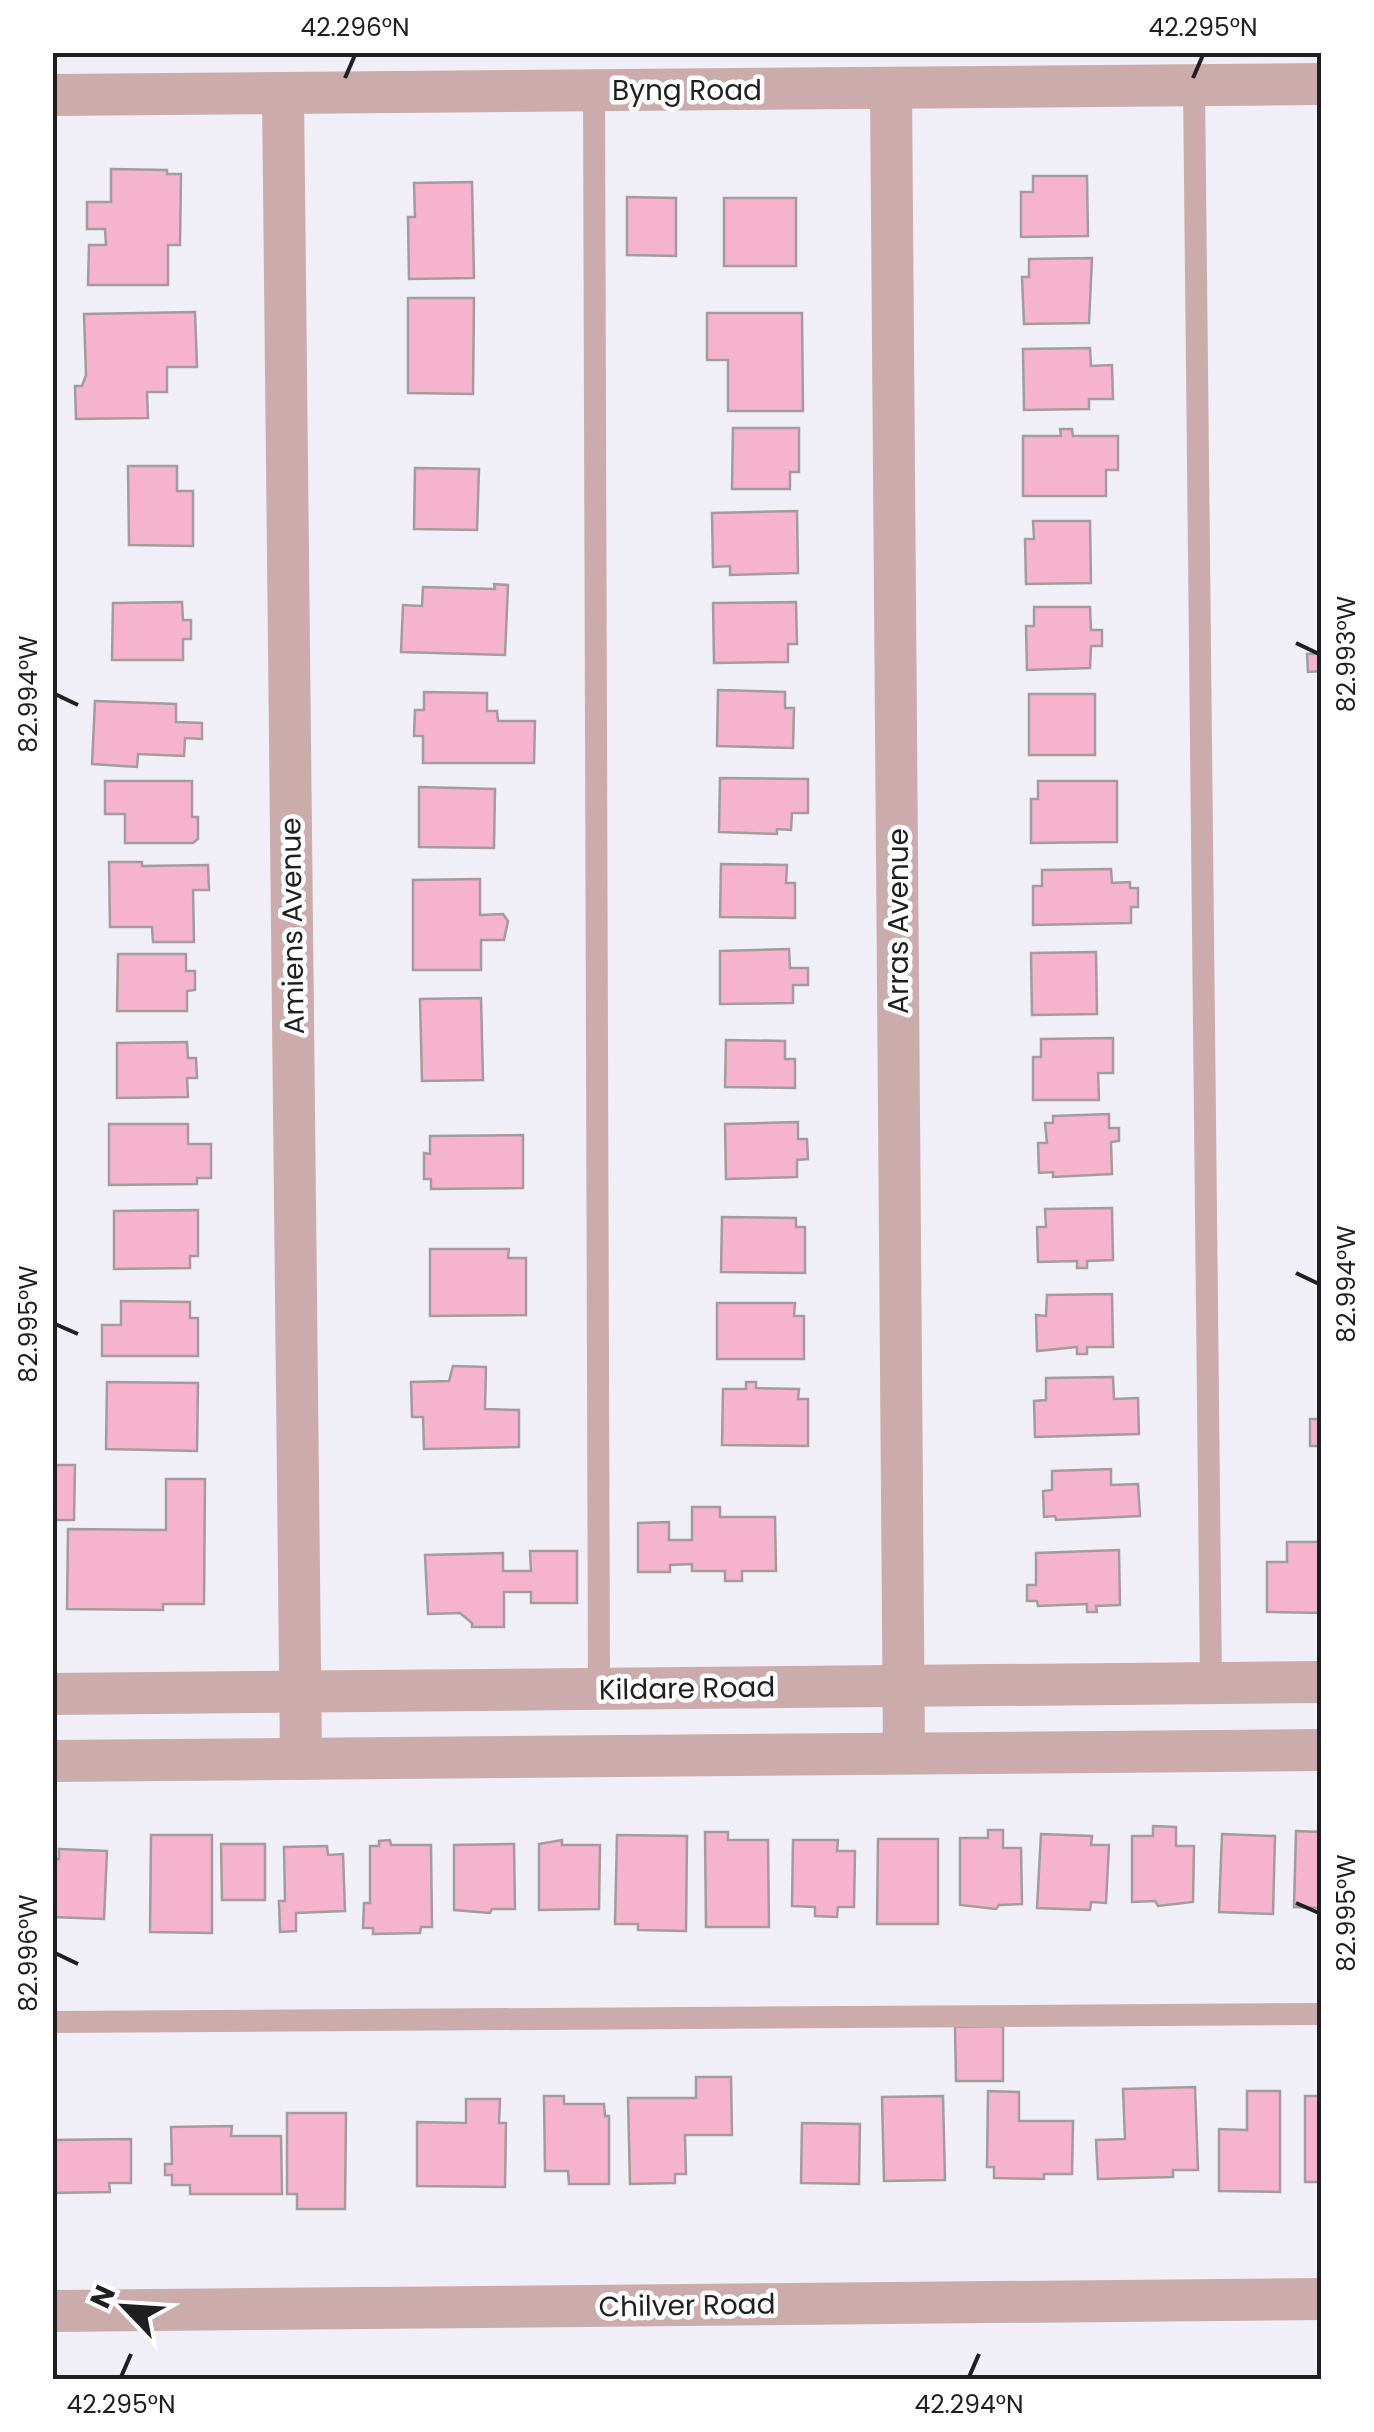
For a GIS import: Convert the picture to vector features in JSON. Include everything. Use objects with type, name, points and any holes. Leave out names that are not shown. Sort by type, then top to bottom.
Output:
[{"type":"street","name":"Byng Road","points":[[52,95],[1322,84]]},
{"type":"street","name":"Arras Avenue","points":[[891,88],[904,1753]]},
{"type":"street","name":"Amiens Avenue","points":[[283,94],[302,1758]]},
{"type":"street","name":"Kildare Road","points":[[52,1694],[1322,1682]]},
{"type":"street","points":[[52,1760],[1322,1750]]},
{"type":"street","name":"Chilver Road","points":[[52,2311],[1322,2299]]},
{"type":"lane","points":[[1194,85],[1211,1683]]},
{"type":"lane","points":[[594,90],[600,1688]]},
{"type":"lane","points":[[52,2022],[1322,2014]]},
{"type":"building","points":[[111,169],[181,174],[180,245],[168,245],[168,285],[88,285],[89,245],[106,245],[105,229],[87,229],[87,202],[111,202]]},
{"type":"building","points":[[1033,176],[1087,176],[1088,236],[1021,237],[1021,192],[1033,192]]},
{"type":"building","points":[[472,182],[474,278],[409,279],[408,217],[415,217],[414,183]]},
{"type":"building","points":[[627,197],[676,198],[676,256],[627,255]]},
{"type":"building","points":[[724,198],[796,198],[796,266],[724,266]]},
{"type":"building","points":[[1092,258],[1089,323],[1024,324],[1022,277],[1029,277],[1029,259]]},
{"type":"building","points":[[408,298],[474,298],[473,394],[408,393]]},
{"type":"building","points":[[195,312],[197,367],[167,367],[167,392],[147,392],[148,418],[76,419],[75,386],[82,386],[86,375],[84,314]]},
{"type":"building","points":[[707,313],[802,313],[803,411],[728,411],[728,360],[707,360]]},
{"type":"building","points":[[1090,348],[1091,366],[1112,365],[1113,399],[1089,399],[1089,409],[1024,410],[1023,349]]},
{"type":"building","points":[[733,428],[799,428],[799,472],[790,472],[790,489],[732,489]]},
{"type":"building","points":[[1060,429],[1072,429],[1073,436],[1118,436],[1118,470],[1106,470],[1106,496],[1023,496],[1023,436],[1061,436]]},
{"type":"building","points":[[128,466],[177,466],[177,491],[193,491],[193,546],[129,545]]},
{"type":"building","points":[[415,468],[479,469],[477,530],[414,529]]},
{"type":"building","points":[[797,511],[798,573],[730,575],[730,566],[713,567],[712,513]]},
{"type":"building","points":[[1033,521],[1090,521],[1091,583],[1026,584],[1025,539],[1034,539]]},
{"type":"building","points":[[494,584],[508,585],[505,655],[401,652],[403,605],[422,606],[423,587],[495,589]]},
{"type":"building","points":[[182,602],[183,620],[191,620],[191,639],[183,639],[183,660],[112,660],[113,603]]},
{"type":"building","points":[[796,602],[797,644],[788,644],[788,662],[714,663],[713,603]]},
{"type":"building","points":[[1034,607],[1090,607],[1091,630],[1102,630],[1102,646],[1091,646],[1090,668],[1027,670],[1026,626],[1034,626]]},
{"type":"building","points":[[1322,653],[1322,671],[1308,672],[1307,654]]},
{"type":"building","points":[[718,690],[785,692],[785,708],[794,708],[793,748],[717,746]]},
{"type":"building","points":[[424,692],[487,693],[487,711],[497,711],[498,721],[535,721],[534,763],[423,763],[423,736],[414,736],[415,710],[424,710]]},
{"type":"building","points":[[1029,694],[1095,694],[1095,755],[1029,755]]},
{"type":"building","points":[[95,701],[176,704],[176,722],[202,723],[202,739],[185,738],[184,756],[138,754],[137,767],[92,764]]},
{"type":"building","points":[[720,778],[808,779],[808,813],[792,813],[791,830],[777,829],[777,834],[719,832]]},
{"type":"building","points":[[105,781],[192,781],[192,817],[198,817],[198,839],[193,843],[125,843],[125,814],[105,814]]},
{"type":"building","points":[[1038,781],[1117,781],[1117,842],[1031,843],[1031,799],[1038,799]]},
{"type":"building","points":[[419,787],[495,789],[494,848],[419,847]]},
{"type":"building","points":[[109,862],[208,865],[209,890],[193,890],[194,942],[153,942],[152,927],[110,927]]},
{"type":"building","points":[[721,864],[787,865],[786,883],[795,883],[795,918],[720,917]]},
{"type":"building","points":[[1111,869],[1112,883],[1130,882],[1130,888],[1138,888],[1138,907],[1131,907],[1131,923],[1033,925],[1033,886],[1042,886],[1042,870]]},
{"type":"building","points":[[480,879],[480,915],[503,914],[508,921],[504,940],[481,940],[481,970],[413,970],[413,880]]},
{"type":"building","points":[[789,949],[790,968],[808,968],[808,985],[793,985],[793,1003],[720,1004],[720,951]]},
{"type":"building","points":[[1096,952],[1097,1014],[1032,1015],[1031,953]]},
{"type":"building","points":[[118,954],[186,954],[186,971],[195,971],[195,990],[187,991],[187,1011],[117,1011]]},
{"type":"building","points":[[481,998],[483,1080],[422,1081],[420,999]]},
{"type":"building","points":[[1113,1038],[1113,1073],[1098,1073],[1099,1100],[1033,1100],[1033,1057],[1041,1057],[1041,1039]]},
{"type":"building","points":[[726,1040],[785,1041],[785,1059],[795,1059],[795,1088],[725,1087]]},
{"type":"building","points":[[187,1042],[188,1058],[196,1058],[197,1078],[187,1078],[188,1097],[117,1098],[117,1043]]},
{"type":"building","points":[[1109,1114],[1109,1128],[1119,1128],[1119,1141],[1111,1142],[1112,1174],[1053,1177],[1053,1172],[1039,1173],[1038,1143],[1047,1143],[1045,1123],[1053,1123],[1053,1116]]},
{"type":"building","points":[[798,1122],[798,1139],[807,1139],[808,1159],[797,1160],[797,1177],[726,1179],[725,1124]]},
{"type":"building","points":[[109,1124],[188,1124],[188,1144],[211,1144],[211,1178],[197,1178],[197,1184],[109,1185]]},
{"type":"building","points":[[523,1135],[523,1188],[431,1189],[431,1179],[424,1179],[424,1153],[430,1154],[430,1136]]},
{"type":"building","points":[[1112,1208],[1113,1260],[1087,1261],[1087,1268],[1077,1268],[1077,1261],[1038,1262],[1037,1227],[1046,1227],[1045,1209]]},
{"type":"building","points":[[198,1210],[198,1256],[190,1256],[190,1268],[114,1269],[114,1211]]},
{"type":"building","points":[[722,1217],[796,1218],[796,1227],[805,1227],[805,1273],[721,1272]]},
{"type":"building","points":[[430,1249],[509,1249],[508,1258],[526,1258],[526,1315],[430,1316]]},
{"type":"building","points":[[1112,1294],[1113,1347],[1087,1347],[1087,1354],[1077,1354],[1077,1347],[1037,1351],[1036,1315],[1046,1316],[1047,1295]]},
{"type":"building","points":[[121,1301],[190,1302],[190,1318],[198,1318],[198,1356],[102,1356],[102,1325],[121,1325]]},
{"type":"building","points":[[717,1303],[795,1303],[794,1316],[804,1316],[804,1359],[717,1359]]},
{"type":"building","points":[[453,1366],[486,1367],[485,1409],[519,1410],[519,1447],[424,1449],[423,1417],[412,1417],[411,1382],[449,1381]]},
{"type":"building","points":[[1113,1377],[1114,1399],[1138,1398],[1139,1434],[1035,1437],[1034,1401],[1046,1400],[1046,1378]]},
{"type":"building","points":[[107,1382],[198,1383],[197,1451],[106,1449]]},
{"type":"building","points":[[746,1382],[756,1382],[756,1388],[799,1389],[798,1399],[808,1399],[808,1446],[722,1445],[723,1389],[746,1389]]},
{"type":"building","points":[[1310,1419],[1322,1419],[1322,1446],[1310,1446]]},
{"type":"building","points":[[52,1465],[75,1465],[74,1520],[52,1520]]},
{"type":"building","points":[[1111,1469],[1111,1485],[1138,1484],[1140,1516],[1056,1520],[1055,1516],[1044,1517],[1043,1491],[1052,1490],[1052,1471]]},
{"type":"building","points":[[166,1479],[205,1479],[204,1604],[163,1604],[163,1610],[67,1609],[68,1529],[166,1530]]},
{"type":"building","points":[[692,1507],[720,1507],[720,1517],[775,1517],[776,1571],[742,1571],[742,1581],[725,1581],[725,1571],[692,1571],[692,1564],[670,1565],[670,1572],[638,1572],[638,1523],[669,1522],[669,1540],[692,1540]]},
{"type":"building","points":[[1287,1542],[1322,1542],[1322,1613],[1267,1612],[1267,1562],[1287,1562]]},
{"type":"building","points":[[1119,1550],[1120,1605],[1096,1606],[1097,1612],[1087,1612],[1087,1604],[1038,1606],[1037,1601],[1027,1601],[1027,1585],[1036,1585],[1036,1553]]},
{"type":"building","points":[[530,1551],[577,1551],[577,1603],[531,1603],[531,1592],[504,1592],[504,1627],[472,1627],[460,1613],[428,1614],[425,1555],[503,1553],[503,1571],[531,1571]]},
{"type":"building","points":[[1153,1826],[1176,1827],[1176,1846],[1194,1846],[1193,1902],[1158,1906],[1155,1901],[1132,1902],[1132,1836],[1153,1836]]},
{"type":"building","points":[[988,1830],[1003,1830],[1003,1848],[1021,1848],[1022,1904],[999,1905],[996,1909],[960,1905],[960,1838],[988,1838]]},
{"type":"building","points":[[1296,1831],[1322,1832],[1322,1908],[1294,1907]]},
{"type":"building","points":[[705,1832],[728,1832],[728,1840],[768,1840],[769,1927],[706,1927]]},
{"type":"building","points":[[1041,1834],[1092,1836],[1091,1845],[1109,1845],[1106,1903],[1091,1902],[1090,1910],[1037,1908]]},
{"type":"building","points":[[1222,1834],[1275,1836],[1273,1914],[1219,1912]]},
{"type":"building","points":[[151,1835],[212,1835],[212,1933],[150,1932]]},
{"type":"building","points":[[617,1835],[687,1836],[686,1931],[638,1930],[638,1924],[615,1924]]},
{"type":"building","points":[[878,1839],[938,1839],[938,1924],[877,1924]]},
{"type":"building","points":[[390,1840],[391,1845],[431,1845],[432,1927],[421,1927],[420,1933],[373,1934],[373,1928],[363,1928],[364,1903],[370,1903],[370,1846]]},
{"type":"building","points":[[562,1840],[562,1845],[600,1845],[599,1909],[539,1910],[539,1844]]},
{"type":"building","points":[[793,1840],[838,1840],[837,1851],[855,1851],[854,1907],[838,1907],[837,1917],[815,1916],[815,1907],[792,1906]]},
{"type":"building","points":[[221,1844],[265,1844],[265,1900],[222,1900]]},
{"type":"building","points":[[514,1844],[515,1909],[492,1909],[490,1913],[454,1910],[454,1845]]},
{"type":"building","points":[[327,1846],[328,1855],[343,1854],[345,1911],[296,1913],[296,1931],[280,1932],[279,1901],[285,1901],[284,1847]]},
{"type":"building","points":[[59,1849],[107,1851],[104,1919],[52,1917],[52,1858],[59,1859]]},
{"type":"building","points":[[1003,2026],[1003,2081],[956,2081],[955,2027]]},
{"type":"building","points":[[696,2077],[731,2077],[732,2135],[685,2135],[686,2174],[675,2174],[675,2183],[630,2184],[628,2098],[696,2098]]},
{"type":"building","points":[[1195,2087],[1198,2170],[1173,2170],[1173,2177],[1098,2179],[1096,2140],[1125,2139],[1123,2089]]},
{"type":"building","points":[[988,2091],[1019,2092],[1019,2121],[1073,2121],[1072,2174],[1044,2174],[1044,2179],[994,2178],[994,2167],[987,2167]]},
{"type":"building","points":[[1247,2091],[1280,2091],[1280,2192],[1219,2191],[1219,2129],[1247,2130]]},
{"type":"building","points":[[544,2096],[564,2096],[564,2104],[604,2104],[605,2116],[609,2116],[609,2184],[569,2184],[568,2171],[545,2171]]},
{"type":"building","points":[[943,2096],[945,2180],[884,2181],[882,2097]]},
{"type":"building","points":[[1305,2096],[1322,2096],[1322,2182],[1305,2182]]},
{"type":"building","points":[[466,2099],[500,2099],[499,2123],[506,2123],[505,2187],[417,2186],[417,2122],[466,2123]]},
{"type":"building","points":[[287,2113],[346,2113],[345,2209],[297,2209],[297,2194],[287,2194]]},
{"type":"building","points":[[802,2123],[860,2124],[859,2184],[801,2183]]},
{"type":"building","points":[[232,2126],[231,2136],[281,2136],[282,2194],[190,2194],[190,2185],[172,2185],[172,2175],[165,2175],[165,2164],[172,2164],[171,2127]]},
{"type":"building","points":[[131,2139],[131,2183],[109,2183],[110,2192],[52,2193],[52,2140]]}]
